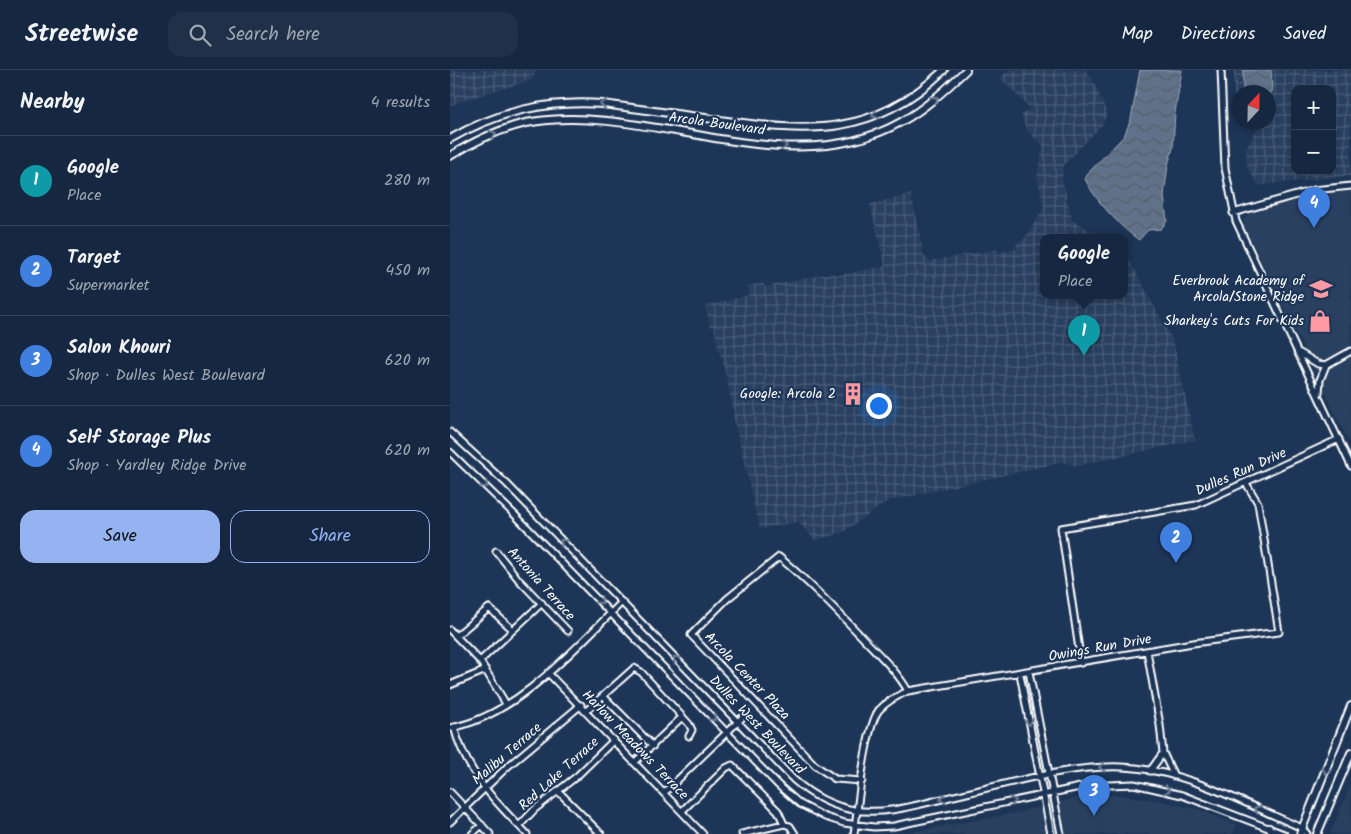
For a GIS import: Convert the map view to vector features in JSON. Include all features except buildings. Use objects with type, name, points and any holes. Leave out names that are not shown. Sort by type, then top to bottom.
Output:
[{"type":"main road","name":"Arcola Boulevard","points":[[450,138],[483,121],[524,108],[573,102],[603,104],[787,129],[825,127],[866,119],[895,106],[922,89],[944,70]]},
{"type":"main road","name":"Arcola Boulevard","points":[[450,156],[479,140],[511,127],[565,119],[605,120],[778,146],[828,144],[863,137],[900,123],[928,104],[966,70]]},
{"type":"main road","points":[[1301,831],[1351,706]]},
{"type":"main road","points":[[1317,834],[1351,754]]},
{"type":"main road","points":[[1269,828],[1275,834]]},
{"type":"street","points":[[1221,70],[1225,168],[1233,213],[1351,466]]},
{"type":"street","points":[[1233,213],[1314,190],[1351,186]]},
{"type":"street","points":[[1299,352],[1318,364],[1326,364],[1351,351]]},
{"type":"street","points":[[1319,395],[1320,380],[1326,364]]},
{"type":"street","name":"Dulles West Boulevard","points":[[450,432],[486,464],[803,787],[825,800],[858,810],[892,810],[1094,767],[1124,767],[1174,776],[1307,834]]},
{"type":"street","name":"Dulles Run Drive","points":[[1081,663],[1061,528],[1191,506],[1246,483],[1339,439]]},
{"type":"street","name":"Dulles West Boulevard","points":[[450,452],[790,796],[825,817],[855,825],[894,826],[1097,784],[1143,785],[1182,795],[1284,834]]},
{"type":"street","name":"Owings Run Drive","points":[[854,834],[870,731],[876,716],[887,703],[908,691],[1279,632],[1258,503],[1246,483]]},
{"type":"street","name":"Antonia Terrace","points":[[496,551],[519,580],[568,632]]},
{"type":"street","name":"Arcola Center Plaza","points":[[862,781],[835,779],[815,764],[691,635],[727,599],[780,557],[808,581],[901,679],[908,691]]},
{"type":"street","points":[[527,834],[484,789],[464,757],[452,728],[474,721],[506,704],[548,673],[622,602]]},
{"type":"street","points":[[480,661],[542,603]]},
{"type":"street","points":[[456,636],[489,608],[513,630]]},
{"type":"street","points":[[450,630],[480,661],[506,704]]},
{"type":"street","points":[[1146,652],[1160,725],[1163,753],[1174,776]]},
{"type":"street","points":[[586,711],[634,668],[641,672],[682,717],[692,730],[689,736]]},
{"type":"street","points":[[450,685],[486,670]]},
{"type":"street","points":[[1029,672],[1048,776],[1061,834]]},
{"type":"street","name":"Harlow Meadows Terrace","points":[[548,673],[665,792],[703,834]]},
{"type":"street","points":[[1020,674],[1051,834]]},
{"type":"street","points":[[603,696],[653,746]]},
{"type":"street","name":"Malibu Terrace","points":[[450,822],[484,789],[580,705]]},
{"type":"street","points":[[665,792],[748,712]]},
{"type":"street","points":[[635,762],[682,717]]},
{"type":"street","name":"Red Lake Terrace","points":[[519,826],[577,776],[614,740]]},
{"type":"street","points":[[1150,771],[1163,753]]},
{"type":"street","points":[[682,810],[725,769],[732,765],[778,811],[784,824]]},
{"type":"street","points":[[558,791],[600,834]]},
{"type":"street","points":[[450,792],[490,834]]},
{"type":"street","points":[[742,834],[784,824],[790,826],[795,834]]},
{"type":"street","points":[[472,834],[482,825]]},
{"type":"shaded area","points":[[450,70],[536,70],[532,80],[450,106]]},
{"type":"shaded area","points":[[1009,70],[1085,70],[1092,77],[1107,113],[1103,124],[1064,165],[1062,178],[1072,220],[1097,234],[1040,234],[1040,299],[1128,299],[1128,257],[1173,341],[1195,440],[1076,466],[1064,462],[888,501],[842,533],[815,540],[798,522],[760,529],[733,416],[734,412],[721,354],[719,354],[714,326],[710,327],[705,306],[749,295],[748,286],[763,283],[765,287],[830,273],[839,275],[885,266],[870,204],[911,194],[924,256],[930,261],[998,249],[999,252],[1017,249],[1016,242],[1023,241],[1044,208],[1037,176],[1043,146],[1027,130],[1021,116],[1030,108],[1000,78]]},
{"type":"shaded area","points":[[1234,70],[1351,70],[1351,176],[1259,185],[1247,168],[1246,148],[1256,131],[1276,130],[1276,85],[1234,85]]},
{"type":"shaded area","points":[[1351,191],[1351,446],[1244,225],[1245,218],[1252,212],[1304,197]]},
{"type":"shaded area","points":[[1351,785],[1351,834],[1330,834],[1335,822]]},
{"type":"shaded area","points":[[1089,795],[1120,795],[1161,801],[1200,810],[1237,825],[1233,834],[901,834],[1020,812]]},
{"type":"water","points":[[1140,70],[1182,70],[1175,113],[1173,148],[1168,165],[1164,196],[1167,221],[1161,229],[1148,230],[1139,240],[1109,212],[1095,196],[1085,179],[1089,172],[1124,136],[1131,119]]},
{"type":"water","points":[[1243,70],[1271,70],[1272,85],[1243,85]]},
{"type":"place","name":"Self Storage Plus","points":[[1314,228]]},
{"type":"place","name":"Everbrook Academy of Arcola/Stone Ridge","points":[[1321,289]]},
{"type":"place","name":"Sharkey's Cuts For Kids","points":[[1320,321]]},
{"type":"place","name":"Google","points":[[1084,356]]},
{"type":"place","name":"Google: Arcola 2","points":[[853,394]]},
{"type":"place","name":"Target","points":[[1176,563]]},
{"type":"place","name":"Salon Khouri","points":[[1094,816]]}]
